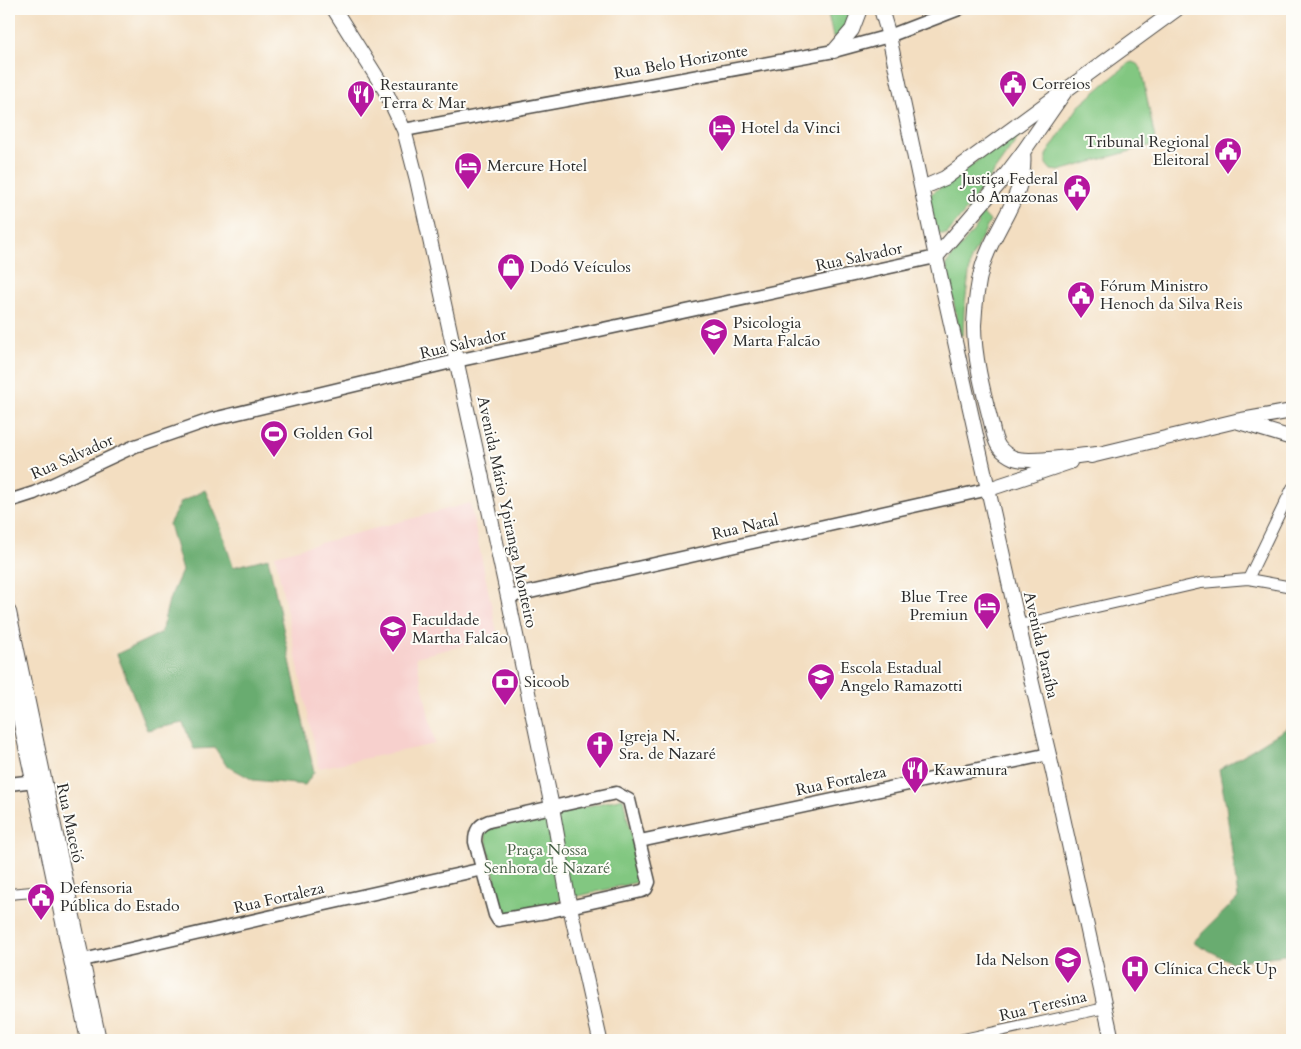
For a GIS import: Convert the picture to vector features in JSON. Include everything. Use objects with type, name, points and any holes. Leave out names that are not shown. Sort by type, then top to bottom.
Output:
[{"type":"main road","name":"Avenida Mário Ypiranga Monteiro","points":[[334,9],[385,90],[404,130],[417,180],[508,597],[552,807],[570,908],[600,1040]]},
{"type":"main road","points":[[834,50],[852,30],[860,9]]},
{"type":"main road","name":"Avenida Paraíba","points":[[881,9],[889,36],[936,257],[1112,1040]]},
{"type":"main road","points":[[922,188],[945,178],[1178,9]]},
{"type":"main road","points":[[936,257],[998,185],[1066,90]]},
{"type":"main road","points":[[1023,152],[1025,165],[1020,184],[989,248],[982,268],[976,303],[975,344],[987,407],[998,447],[1015,458],[1025,460],[1046,459],[1097,454]]},
{"type":"main road","points":[[989,489],[1097,454],[1236,421],[1292,411]]},
{"type":"main road","points":[[1236,421],[1292,438]]},
{"type":"main road","name":"Rua Maceió","points":[[9,612],[56,890],[88,1040]]},
{"type":"main road","name":"Rua Maceió","points":[[9,667],[82,960],[99,1040]]},
{"type":"street","name":"Rua Belo Horizonte","points":[[404,130],[834,50],[889,36],[959,9]]},
{"type":"street","name":"Rua Salvador","points":[[9,501],[34,492],[135,446],[213,419],[456,361],[936,257]]},
{"type":"street","points":[[1248,579],[1292,488]]},
{"type":"street","name":"Rua Natal","points":[[508,597],[989,489]]},
{"type":"street","points":[[1019,625],[1201,584],[1248,579],[1292,587]]},
{"type":"street","name":"Rua Fortaleza","points":[[640,841],[1049,754]]},
{"type":"street","points":[[9,784],[37,780]]},
{"type":"street","points":[[616,793],[629,800],[649,882],[646,889],[570,908],[503,921],[498,920],[495,915],[475,834],[482,824],[489,821],[552,807],[616,793]]},
{"type":"street","name":"Rua Fortaleza","points":[[82,960],[483,869]]},
{"type":"street","points":[[9,894],[56,890]]},
{"type":"street","name":"Rua Teresina","points":[[959,1040],[1105,1008]]},
{"type":"shaded area","points":[[470,503],[498,637],[416,657],[435,744],[319,768],[275,555]]},
{"type":"green space","points":[[827,9],[858,9],[849,33],[833,37]]},
{"type":"green space","points":[[1132,62],[1141,68],[1156,144],[1059,171],[1051,170],[1046,164],[1046,155],[1079,106]]},
{"type":"green space","points":[[1025,126],[972,202],[990,221],[971,259],[964,311],[963,335],[960,335],[946,264],[979,224],[967,209],[947,234],[940,234],[937,232],[927,197]]},
{"type":"green space","points":[[205,490],[219,522],[233,567],[268,558],[314,772],[305,785],[253,780],[226,765],[215,748],[194,749],[183,723],[147,730],[117,654],[161,633],[169,600],[182,571],[169,524],[181,502]]},
{"type":"green space","points":[[1292,725],[1292,954],[1231,962],[1193,942],[1238,898],[1226,806],[1219,770]]},
{"type":"green space","name":"Praça Nossa Senhora de Nazaré","points":[[623,798],[642,881],[503,914],[484,830]]},
{"type":"place","name":"Correios","points":[[1013,108]]},
{"type":"place","name":"Restaurante Terra & Mar","points":[[361,118]]},
{"type":"place","name":"Hotel da Vinci","points":[[722,152]]},
{"type":"place","name":"Tribunal Regional Eleitoral","points":[[1228,175]]},
{"type":"place","name":"Mercure Hotel","points":[[468,190]]},
{"type":"place","name":"Justiça Federal do Amazonas","points":[[1077,212]]},
{"type":"place","name":"Dodó Veículos","points":[[511,291]]},
{"type":"place","name":"Fórum Ministro Henoch da Silva Reis","points":[[1081,319]]},
{"type":"place","name":"Psicologia Marta Falcão","points":[[714,356]]},
{"type":"place","name":"Golden Gol","points":[[274,458]]},
{"type":"place","name":"Blue Tree Premiun","points":[[987,630]]},
{"type":"place","name":"Faculdade Martha Falcão","points":[[393,653]]},
{"type":"place","name":"Escola Estadual Angelo Ramazotti","points":[[821,701]]},
{"type":"place","name":"Sicoob","points":[[505,706]]},
{"type":"place","name":"Igreja N. Sra. de Nazaré","points":[[600,769]]},
{"type":"place","name":"Kawamura","points":[[915,794]]},
{"type":"place","name":"Defensoria Pública do Estado","points":[[41,921]]},
{"type":"place","name":"Ida Nelson","points":[[1068,984]]},
{"type":"place","name":"Clínica Check Up","points":[[1135,993]]}]
